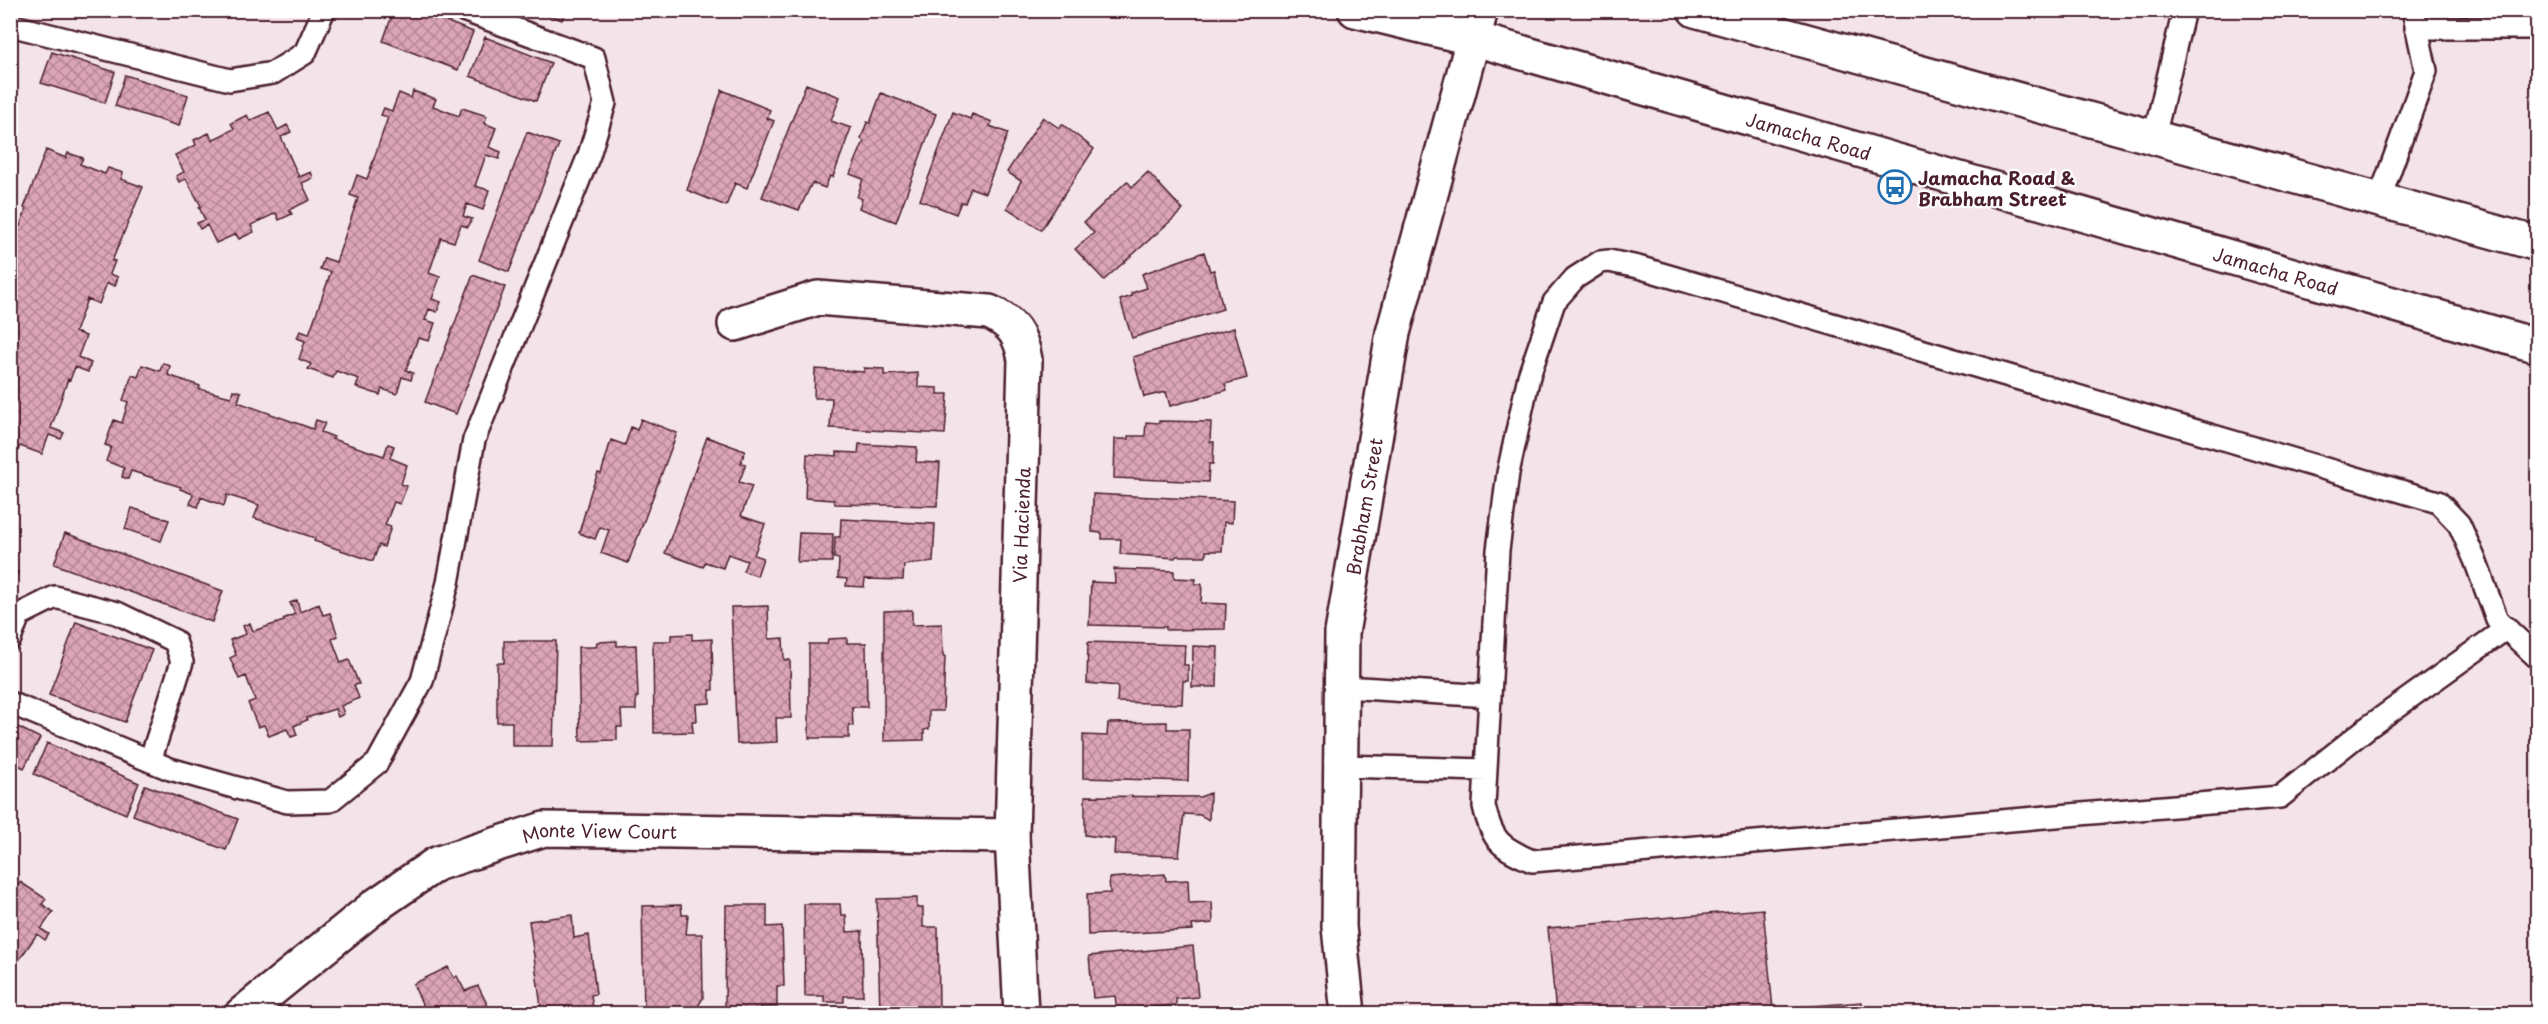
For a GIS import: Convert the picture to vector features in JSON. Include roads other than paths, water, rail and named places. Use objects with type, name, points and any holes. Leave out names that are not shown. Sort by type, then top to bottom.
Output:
[{"type":"main road","name":"Jamacha Road","points":[[1355,10],[1478,25],[2538,346]]},
{"type":"main road","points":[[1695,10],[2538,244]]},
{"type":"main road","name":"Brabham Street","points":[[1348,1014],[1339,927],[1344,687],[1342,633],[1393,333],[1478,25]]},
{"type":"main road","name":"Via Hacienda","points":[[735,324],[818,298],[989,312],[1003,318],[1015,329],[1022,343],[1025,360],[1012,836],[1021,1014]]},
{"type":"main road","name":"Monte View Court","points":[[242,1014],[375,906],[436,864],[544,830],[1012,836]]},
{"type":"lane","points":[[10,25],[230,80],[273,73],[305,53],[324,10]]},
{"type":"lane","points":[[10,704],[150,761],[287,802],[330,801],[377,763],[422,681],[448,583],[474,440],[589,155],[605,103],[594,58],[463,10]]},
{"type":"lane","points":[[2154,137],[2184,10]]},
{"type":"lane","points":[[2379,200],[2426,71],[2414,19],[2538,28]]},
{"type":"lane","points":[[2507,628],[2367,728],[2280,797],[1532,861],[1501,846],[1489,828],[1484,806],[1498,550],[1508,473],[1529,376],[1554,302],[1575,278],[1592,265],[1609,261],[1638,267],[2438,502],[2459,524],[2497,620],[2507,628],[2538,658]]},
{"type":"lane","points":[[10,639],[19,615],[55,597],[117,613],[175,641],[182,662],[150,761]]},
{"type":"lane","points":[[1344,687],[1490,696]]},
{"type":"lane","points":[[1341,766],[1486,770]]},
{"type":"place","name":"Jamacha Road & Brabham Street","points":[[1895,187]]}]
